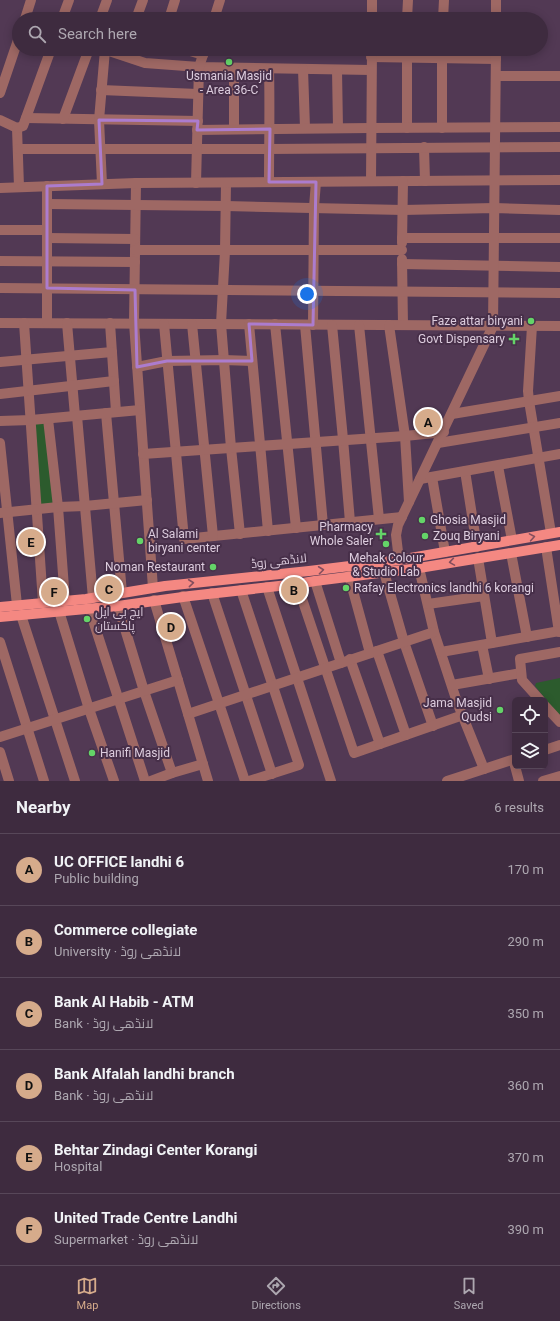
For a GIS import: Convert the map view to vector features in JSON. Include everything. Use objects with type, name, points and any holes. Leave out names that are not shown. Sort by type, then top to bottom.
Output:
[{"type":"main road","name":"لانڈھی روڈ","points":[[0,616],[43,603],[93,598],[165,586],[399,560],[556,532]]},
{"type":"main road","name":"لانڈھی روڈ","points":[[0,607],[19,610],[59,611],[118,606],[184,596],[297,584],[419,568],[560,545]]},
{"type":"main road","points":[[165,586],[167,599]]},
{"type":"main road","points":[[149,588],[151,601]]},
{"type":"street","points":[[27,12],[31,0]]},
{"type":"street","points":[[65,12],[69,0]]},
{"type":"street","points":[[103,12],[107,0]]},
{"type":"street","points":[[139,12],[143,0]]},
{"type":"street","points":[[171,12],[175,0]]},
{"type":"street","points":[[216,12],[220,0]]},
{"type":"street","points":[[372,0],[372,12]]},
{"type":"street","points":[[407,12],[408,0]]},
{"type":"street","points":[[443,12],[444,0]]},
{"type":"street","points":[[496,0],[496,12]]},
{"type":"street","points":[[0,93],[13,56]]},
{"type":"street","points":[[0,120],[17,128],[23,126],[48,56]]},
{"type":"street","points":[[63,119],[86,56]]},
{"type":"street","points":[[102,184],[99,120],[103,56]]},
{"type":"street","points":[[132,56],[145,63],[199,67],[371,70]]},
{"type":"street","points":[[196,183],[199,67],[203,56]]},
{"type":"street","points":[[371,182],[372,56]]},
{"type":"street","points":[[407,56],[407,128]]},
{"type":"street","points":[[442,56],[442,128]]},
{"type":"street","points":[[399,560],[396,535],[402,517],[444,432],[493,326],[496,56]]},
{"type":"street","points":[[234,68],[234,129]]},
{"type":"street","points":[[269,69],[269,182]]},
{"type":"street","points":[[304,69],[305,128]]},
{"type":"street","points":[[337,70],[338,128]]},
{"type":"street","points":[[496,76],[560,76]]},
{"type":"street","points":[[101,90],[198,94]]},
{"type":"street","points":[[26,118],[198,125],[234,129],[560,127]]},
{"type":"street","points":[[17,128],[19,187]]},
{"type":"street","points":[[424,147],[425,181]]},
{"type":"street","points":[[18,149],[560,147]]},
{"type":"street","points":[[0,188],[136,183],[560,180]]},
{"type":"street","points":[[403,181],[403,325]]},
{"type":"street","points":[[316,182],[314,207],[315,250],[313,292],[309,325],[323,525]]},
{"type":"street","points":[[136,183],[134,323],[147,500],[149,588]]},
{"type":"street","points":[[226,183],[225,251],[221,324],[231,448],[240,534]]},
{"type":"street","points":[[47,186],[47,323]]},
{"type":"street","points":[[47,204],[314,207],[403,210],[494,208],[560,210]]},
{"type":"street","points":[[0,230],[135,239]]},
{"type":"street","points":[[402,238],[560,238]]},
{"type":"street","points":[[135,250],[402,250]]},
{"type":"street","points":[[0,261],[47,260],[135,262]]},
{"type":"street","points":[[402,264],[560,267]]},
{"type":"street","points":[[0,288],[402,293],[560,293]]},
{"type":"street","points":[[0,322],[560,326]]},
{"type":"street","points":[[24,323],[38,509],[43,603]]},
{"type":"street","points":[[67,323],[93,598]]},
{"type":"street","points":[[110,323],[116,412]]},
{"type":"street","points":[[164,324],[184,540],[402,517]]},
{"type":"street","points":[[192,324],[213,536]]},
{"type":"street","points":[[249,324],[268,531]]},
{"type":"street","points":[[275,324],[296,528]]},
{"type":"street","points":[[332,325],[350,522]]},
{"type":"street","points":[[359,325],[379,519]]},
{"type":"street","points":[[389,325],[405,436],[409,502]]},
{"type":"street","points":[[532,326],[528,401],[556,532]]},
{"type":"street","points":[[0,362],[70,357],[112,352]]},
{"type":"street","points":[[137,367],[167,361],[252,361]]},
{"type":"street","points":[[0,394],[114,381]]},
{"type":"street","points":[[452,414],[560,396]]},
{"type":"street","points":[[0,421],[48,419],[140,410]]},
{"type":"street","points":[[106,413],[122,593]]},
{"type":"street","points":[[48,419],[58,507],[65,601]]},
{"type":"street","points":[[438,443],[560,423]]},
{"type":"street","points":[[144,454],[444,432]]},
{"type":"street","points":[[0,443],[3,512],[19,610],[74,781]]},
{"type":"street","points":[[420,480],[560,454]]},
{"type":"street","points":[[498,466],[512,540]]},
{"type":"street","points":[[465,471],[477,547]]},
{"type":"street","points":[[432,477],[444,552]]},
{"type":"street","points":[[3,512],[147,500]]},
{"type":"street","points":[[441,652],[560,632],[557,595],[546,547]]},
{"type":"street","points":[[512,553],[526,637]]},
{"type":"street","points":[[478,558],[492,643]]},
{"type":"street","points":[[419,568],[434,632],[452,685],[484,769]]},
{"type":"street","points":[[384,572],[404,642],[433,726]]},
{"type":"street","points":[[349,576],[374,652],[406,735]]},
{"type":"street","points":[[314,581],[380,744]]},
{"type":"street","points":[[297,584],[354,753],[463,715]]},
{"type":"street","points":[[267,587],[331,781]]},
{"type":"street","points":[[184,596],[219,704],[250,781],[299,765],[241,590]]},
{"type":"street","points":[[212,593],[272,774]]},
{"type":"street","points":[[428,604],[484,596]]},
{"type":"street","points":[[151,601],[178,680],[208,781]]},
{"type":"street","points":[[118,606],[144,691],[172,773]]},
{"type":"street","points":[[89,608],[145,781]]},
{"type":"street","points":[[59,611],[89,709],[114,781]]},
{"type":"street","points":[[188,714],[434,632]]},
{"type":"street","points":[[0,642],[44,781]]},
{"type":"street","points":[[482,645],[489,679]]},
{"type":"street","points":[[537,697],[522,680],[520,659],[560,652]]},
{"type":"street","points":[[452,685],[521,673]]},
{"type":"street","points":[[0,737],[178,680]]},
{"type":"street","points":[[548,709],[560,722]]},
{"type":"street","points":[[548,749],[560,745]]},
{"type":"street","points":[[0,752],[9,781]]},
{"type":"street","points":[[447,781],[484,769],[512,763]]},
{"type":"street","points":[[151,781],[203,764]]},
{"type":"street","points":[[517,769],[520,781]]},
{"type":"street","points":[[543,781],[560,776]]},
{"type":"highlighted area","points":[[99,120],[198,121],[197,130],[270,129],[269,182],[316,182],[313,325],[249,324],[252,361],[167,361],[137,367],[135,290],[47,288],[47,186],[102,184]]},
{"type":"green space","points":[[48,419],[58,507],[38,509],[31,420]]},
{"type":"green space","points":[[560,678],[560,717],[548,702],[548,697],[544,697],[535,686],[536,683]]},
{"type":"place","name":"Usmania Masjid - Area 36-C","points":[[229,62]]},
{"type":"place","name":"Faze attar biryani","points":[[531,321]]},
{"type":"place","name":"Govt Dispensary","points":[[514,339]]},
{"type":"place","name":"UC OFFICE landhi 6","points":[[428,422]]},
{"type":"place","name":"Ghosia Masjid","points":[[422,520]]},
{"type":"place","name":"Pharmacy Whole Saler","points":[[381,534]]},
{"type":"place","name":"Zouq Biryani","points":[[425,536]]},
{"type":"place","name":"Al Salami biryani center","points":[[140,541]]},
{"type":"place","name":"Behtar Zindagi Center Korangi","points":[[31,542]]},
{"type":"place","name":"Mehak Colour & Studio Lab","points":[[386,544]]},
{"type":"place","name":"Noman Restaurant","points":[[213,567]]},
{"type":"place","name":"Rafay Electronics landhi 6 korangi","points":[[346,588]]},
{"type":"place","name":"Bank Al Habib - ATM","points":[[109,589]]},
{"type":"place","name":"Commerce collegiate","points":[[294,590]]},
{"type":"place","name":"United Trade Centre Landhi","points":[[54,592]]},
{"type":"place","name":"ایچ بی ایل پاکستان","points":[[87,619]]},
{"type":"place","name":"Bank Alfalah landhi branch","points":[[171,627]]},
{"type":"place","name":"Jama Masjid Qudsi","points":[[500,710]]},
{"type":"place","name":"Hanifi Masjid","points":[[92,753]]}]
